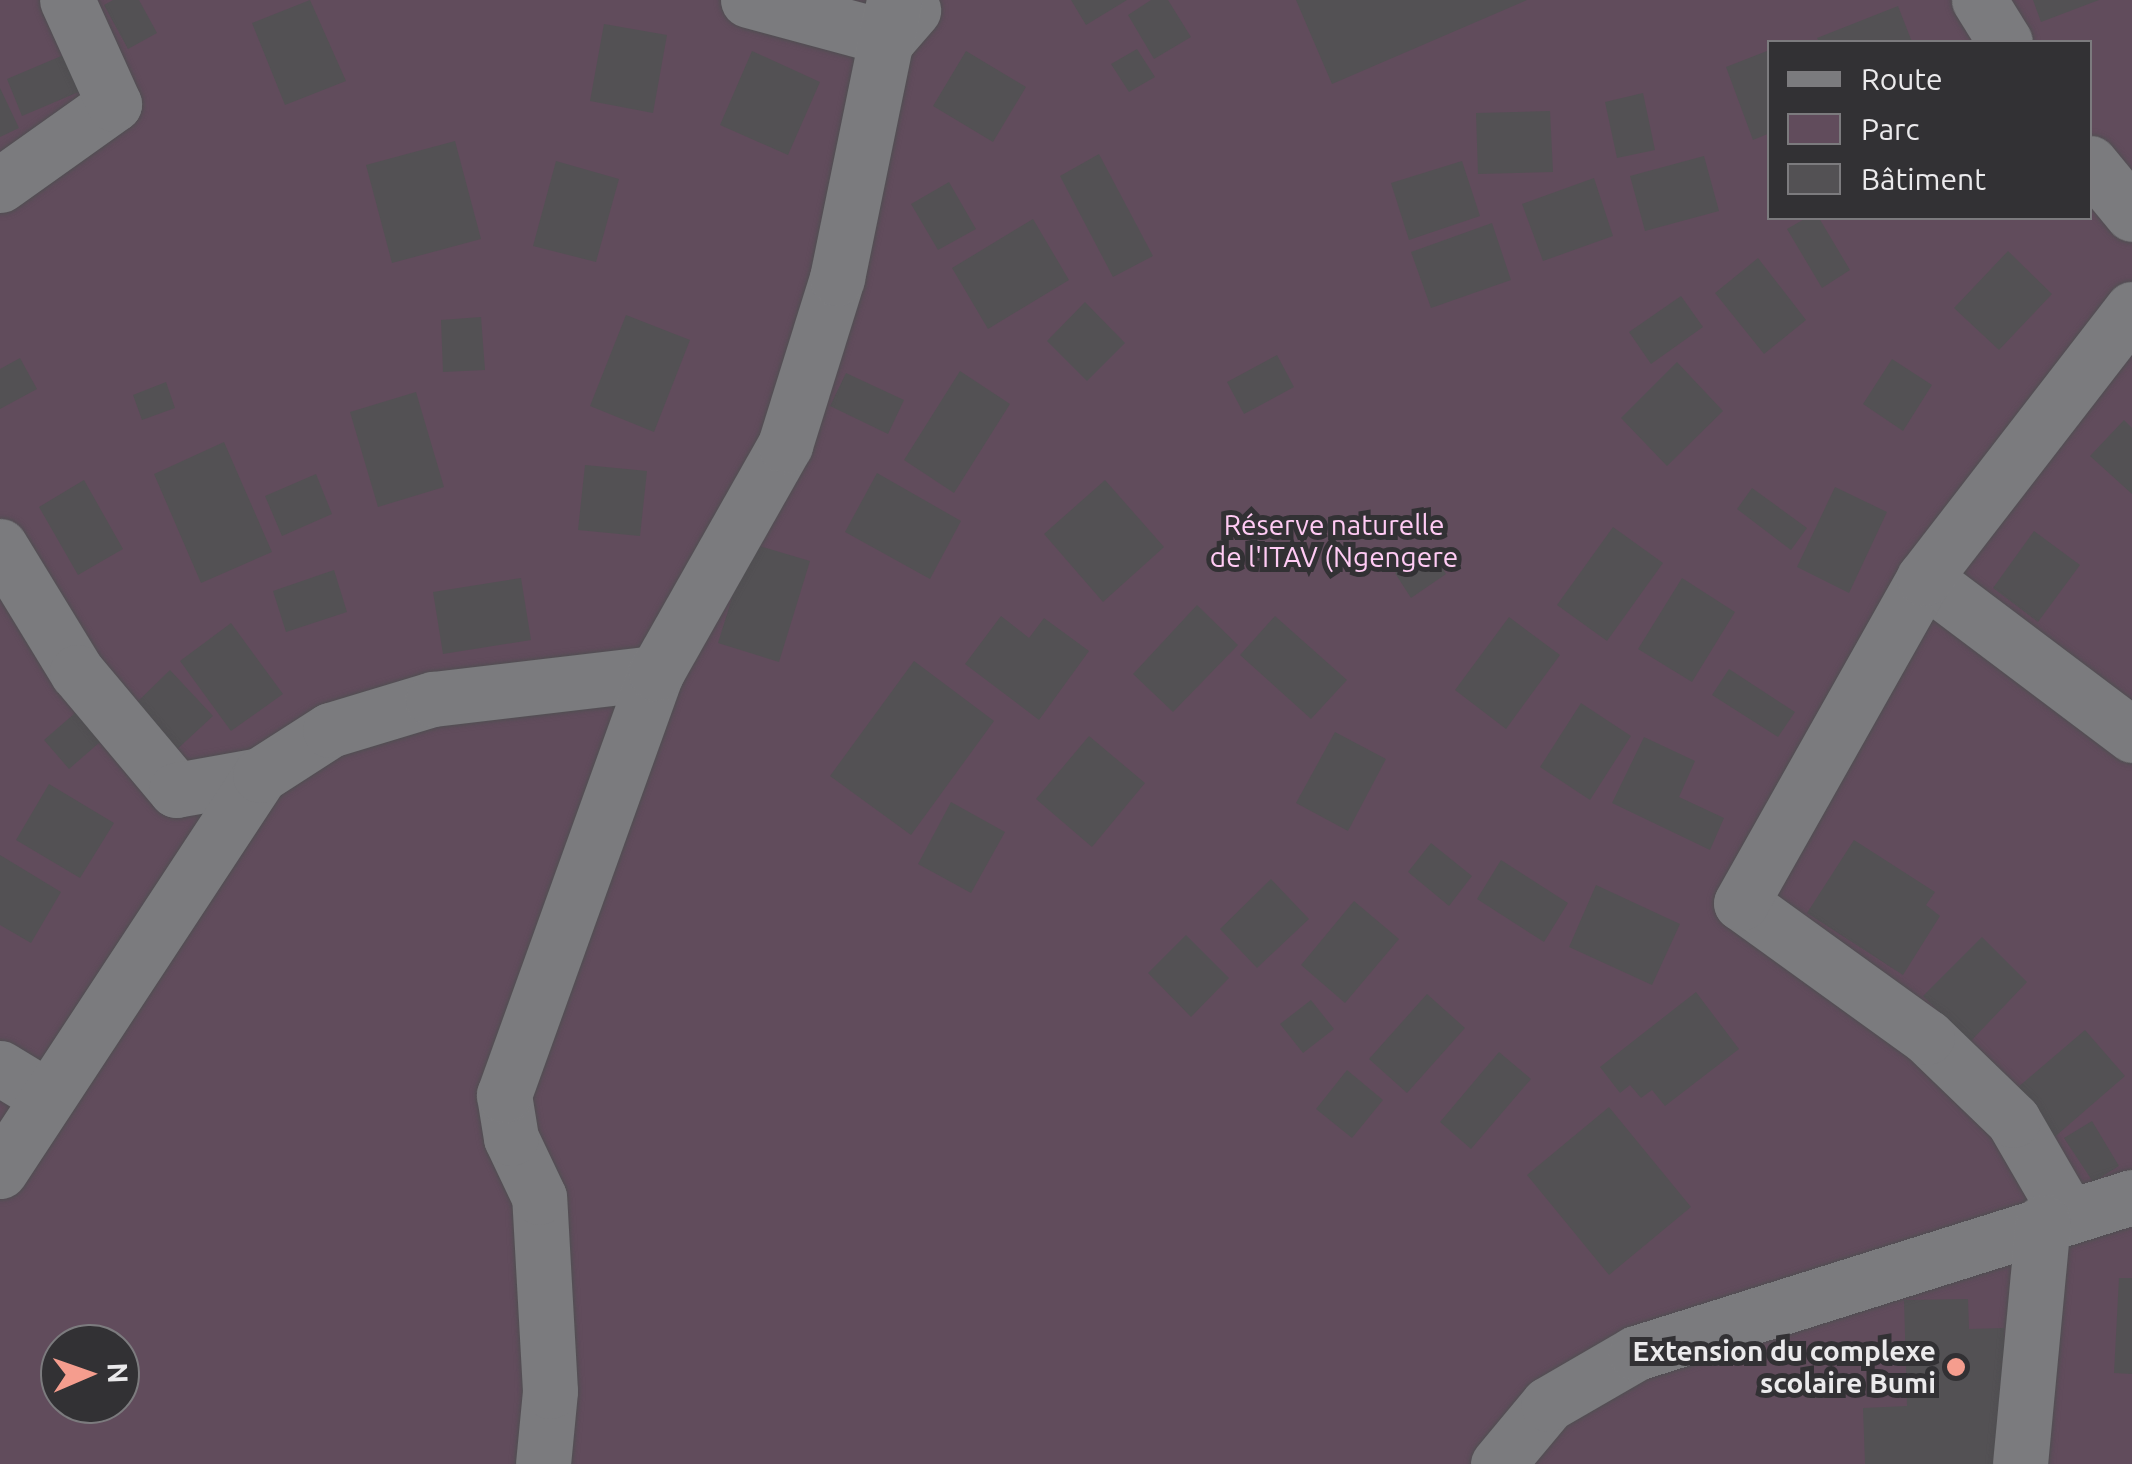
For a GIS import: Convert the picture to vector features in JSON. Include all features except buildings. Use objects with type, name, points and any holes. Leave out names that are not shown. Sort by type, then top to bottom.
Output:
[{"type":"street","points":[[0,185],[114,104],[67,0]]},
{"type":"street","points":[[543,1464],[550,1392],[539,1197],[511,1138],[504,1095],[656,673],[785,444],[837,278],[901,13],[748,0]]},
{"type":"street","points":[[1979,0],[2004,40]]},
{"type":"street","points":[[2092,166],[2132,214]]},
{"type":"street","points":[[2020,1464],[2055,1219],[2013,1120],[1927,1037],[1741,902],[1924,578],[2132,310]]},
{"type":"street","points":[[0,546],[77,672],[176,790],[260,775]]},
{"type":"street","points":[[1924,578],[2132,735]]},
{"type":"street","points":[[0,1171],[22,1081],[260,775],[330,730],[433,699],[656,673]]},
{"type":"street","points":[[1498,1464],[1548,1404],[1636,1352],[2132,1197]]},
{"type":"green space","name":"Réserve naturelle de l'ITAV (Ngengere","points":[[0,0],[2132,0],[2132,1464],[0,1464]]},
{"type":"place","name":"Extension du complexe scolaire Bumi","points":[[1956,1367]]}]
